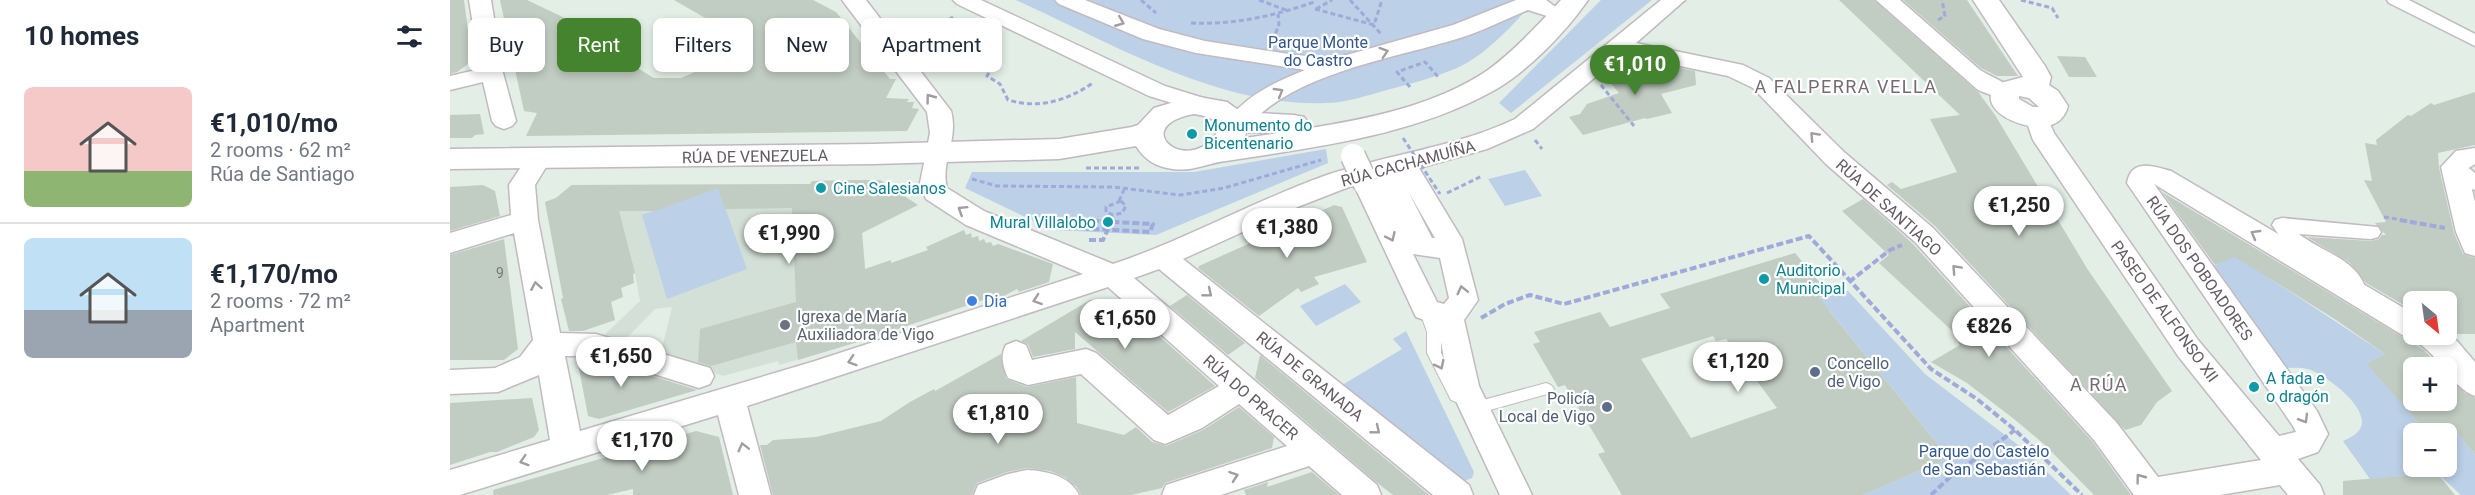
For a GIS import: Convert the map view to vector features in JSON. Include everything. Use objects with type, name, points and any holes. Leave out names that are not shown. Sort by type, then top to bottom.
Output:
[{"type":"main road","points":[[1986,0],[2037,77],[2035,103]]},
{"type":"main road","name":"RÚA DE VENEZUELA","points":[[450,159],[1059,149],[1081,156],[1142,154],[1158,124],[1190,160],[1216,152],[1280,144],[1347,144],[1420,111],[1469,93],[1486,83],[1523,55],[1562,4]]},
{"type":"main road","points":[[1158,124],[1184,107],[1205,106],[1221,110],[1234,123],[1271,126],[1320,120],[1385,105],[1447,86],[1480,72],[1495,62],[1562,4]]},
{"type":"main road","points":[[2004,93],[2019,87],[2035,103]]},
{"type":"main road","points":[[1216,152],[1232,136],[1234,123]]},
{"type":"street","points":[[480,0],[492,73],[504,121]]},
{"type":"street","name":"RÚA DO PRACER","points":[[853,0],[857,2],[939,111],[944,121],[940,152],[932,180],[935,193],[975,218],[1112,275],[1365,495]]},
{"type":"street","points":[[1066,0],[1151,34],[1204,48],[1295,62],[1336,65]]},
{"type":"street","points":[[1432,36],[1470,14],[1488,0]]},
{"type":"street","name":"RÚA CACHAMUÍÑA","points":[[450,484],[730,400],[933,335],[1162,257],[1334,183],[1402,172],[1501,136],[1524,124],[1674,0]]},
{"type":"street","points":[[1887,0],[1972,75],[1986,85],[2004,93]]},
{"type":"street","points":[[2395,0],[2427,14],[2475,41]]},
{"type":"street","points":[[1234,123],[1263,101],[1293,84],[1336,65],[1360,60],[1432,36],[1461,30],[1532,3],[1547,7],[1562,4]]},
{"type":"street","points":[[958,8],[1158,124]]},
{"type":"street","name":"RÚA DE SANTIAGO","points":[[1617,46],[1735,70],[1761,83],[1835,158],[1924,235],[2105,431],[2151,492],[2238,488]]},
{"type":"street","points":[[450,83],[492,73]]},
{"type":"street","name":"PASEO DE ALFONSO XII","points":[[2035,103],[2042,134],[2188,348],[2308,495]]},
{"type":"street","points":[[1347,144],[1402,172],[1449,239],[1464,300],[1438,314]]},
{"type":"street","points":[[539,159],[522,185],[525,220],[546,344],[567,448]]},
{"type":"street","points":[[2464,161],[2475,183]]},
{"type":"street","points":[[2464,161],[2471,230]]},
{"type":"street","points":[[1402,172],[1423,247],[1452,249]]},
{"type":"street","points":[[1402,172],[1438,314],[1454,326],[1458,365],[1469,410],[1516,495]]},
{"type":"street","name":"RÚA DOS POBOADORES","points":[[2280,461],[2307,443],[2312,434],[2306,420],[2140,183],[2141,176],[2144,173],[2162,177],[2403,321]]},
{"type":"street","points":[[450,243],[525,220]]},
{"type":"street","points":[[2356,293],[2356,284],[2349,275],[2294,240],[2282,225],[2371,232]]},
{"type":"street","name":"RÚA DE GRANADA","points":[[1162,257],[1457,495]]},
{"type":"street","points":[[546,344],[596,345],[699,376]]},
{"type":"street","points":[[498,380],[531,365],[546,344]]},
{"type":"street","points":[[2441,345],[2447,349],[2475,384]]},
{"type":"street","points":[[1016,353],[1019,370],[1028,373],[1086,360],[1166,431],[1191,419],[1230,394]]},
{"type":"street","points":[[450,382],[498,380],[542,390],[557,397]]},
{"type":"street","points":[[730,400],[755,495]]},
{"type":"street","points":[[1178,495],[1313,451]]},
{"type":"street","points":[[2238,488],[2280,461]]},
{"type":"street","points":[[990,495],[1022,484],[1042,485],[1063,495]]},
{"type":"lane","points":[[1504,495],[1469,410],[1546,389]]},
{"type":"path","points":[[1141,0],[1156,14]]},
{"type":"path","points":[[1259,0],[1288,10]]},
{"type":"path","points":[[1315,9],[1332,0]]},
{"type":"path","points":[[1350,0],[1385,38]]},
{"type":"path","points":[[1374,25],[1382,0]]},
{"type":"path","points":[[1929,22],[1945,16],[1942,0]]},
{"type":"path","points":[[2021,0],[2052,8],[2058,18]]},
{"type":"path","points":[[1186,23],[1234,22],[1288,10],[1314,1],[1315,9]]},
{"type":"path","points":[[958,8],[926,34],[958,60],[979,61],[988,66],[991,70],[987,76],[1000,84],[1008,100],[1021,104],[1050,104],[1071,98],[1093,83]]},
{"type":"path","points":[[1315,9],[1374,25]]},
{"type":"path","points":[[1410,87],[1397,72],[1425,62],[1439,78]]},
{"type":"path","points":[[1601,84],[1634,126]]},
{"type":"path","points":[[1533,137],[1542,149]]},
{"type":"path","points":[[972,179],[997,186],[1113,187],[1179,195],[1224,188],[1326,158]]},
{"type":"path","points":[[1402,172],[1482,176]]},
{"type":"path","points":[[1119,201],[1124,190]]},
{"type":"path","points":[[1119,201],[1125,204],[1126,209],[1122,213],[1113,215],[1106,212],[1106,207],[1110,203],[1119,201]]},
{"type":"path","points":[[1110,221],[1113,215]]},
{"type":"path","points":[[2371,232],[2376,216],[2471,230]]},
{"type":"path","points":[[1063,219],[1110,221],[1153,224],[1150,232],[1059,227],[1063,219]]},
{"type":"path","points":[[1849,282],[1890,250],[1924,235]]},
{"type":"path","points":[[1481,318],[1504,304],[1530,295],[1564,304],[1809,236],[1931,369],[1977,399],[2015,430],[2082,495]]},
{"type":"path","points":[[1932,495],[1949,478],[2015,430]]},
{"type":"shaded area","points":[[854,180],[858,183],[871,338],[779,365],[778,361],[723,376],[661,353],[672,307],[655,309],[618,347],[597,342],[640,301],[635,274],[558,262],[545,202],[556,198],[571,185],[810,184],[812,181]]},
{"type":"green space","name":"Parque Monte do Castro","points":[[1016,0],[1536,0],[1490,47],[1457,68],[1365,96],[1325,103],[1285,101],[1245,95],[1205,84],[1127,53]]},
{"type":"green space","points":[[1601,0],[1652,0],[1511,113],[1499,103]]},
{"type":"green space","points":[[1326,149],[1328,163],[1156,235],[1052,230],[965,188],[972,172],[1194,172]]},
{"type":"green space","points":[[1525,170],[1542,196],[1505,206],[1488,179]]},
{"type":"green space","points":[[718,188],[747,269],[667,299],[642,215]]},
{"type":"green space","points":[[2237,257],[2385,354],[2368,364],[2403,405],[2403,411],[2408,411],[2419,423],[2403,423],[2403,476],[2370,479],[2343,441],[2356,434],[2361,427],[2362,419],[2352,401],[2334,384],[2315,372],[2305,368],[2285,368],[2209,268]]},
{"type":"green space","points":[[1345,284],[1361,302],[1316,326],[1300,306]]},
{"type":"green space","name":"Parque do Castelo de San Sebastián","points":[[1848,291],[1925,374],[2022,448],[2071,495],[1863,495],[1949,458],[1829,310],[1824,311],[1814,300]]},
{"type":"green space","points":[[1406,331],[1474,472],[1472,478],[1458,483],[1339,387],[1402,349],[1393,339]]},
{"type":"green space","points":[[2457,432],[2475,455],[2475,495],[2461,495],[2441,477],[2457,477]]},
{"type":"building","points":[[450,0],[464,0],[468,30],[468,64],[450,74]]},
{"type":"building","points":[[500,0],[527,0],[565,18],[557,18],[557,72],[641,72],[641,70],[654,78],[681,78],[695,72],[753,72],[753,18],[705,18],[674,0],[813,0],[836,12],[841,18],[765,18],[765,72],[849,72],[849,28],[861,43],[861,72],[884,72],[890,79],[896,79],[886,98],[909,99],[907,102],[914,102],[912,108],[919,109],[907,131],[526,136],[537,113],[524,111],[516,72],[545,72],[545,18],[504,18]]},
{"type":"building","points":[[1839,0],[1874,0],[1978,92],[1995,115],[2088,270],[2172,391],[2157,402],[2141,425],[2125,430],[1935,226],[1887,185],[1892,182],[1901,189],[1957,172],[1930,119],[1960,115]]},
{"type":"building","points":[[1903,0],[1967,0],[2018,76],[1997,76],[1981,68]]},
{"type":"building","points":[[2057,56],[2085,57],[2097,77],[2069,77]]},
{"type":"building","points":[[1634,59],[1695,71],[1696,85],[1661,94],[1672,113],[1583,135],[1569,117],[1580,114],[1587,104],[1619,93],[1609,81]]},
{"type":"building","points":[[2475,92],[2475,145],[2438,153],[2439,168],[2454,233],[2463,254],[2475,258],[2475,334],[2457,334],[2457,291],[2403,291],[2403,305],[2366,283],[2350,263],[2307,237],[2371,241],[2386,235],[2375,223],[2386,222],[2364,180],[2372,181],[2365,143],[2377,145],[2376,140],[2408,115],[2411,116],[2431,103],[2434,105]]},
{"type":"building","points":[[480,114],[484,134],[475,135],[472,138],[450,138],[450,115]]},
{"type":"building","points":[[880,180],[918,205],[862,233],[865,269],[928,250],[926,247],[964,230],[966,235],[971,233],[972,238],[978,236],[979,241],[984,239],[986,243],[991,242],[993,246],[998,244],[1053,264],[1049,282],[1019,292],[1017,289],[998,299],[995,296],[798,360],[796,342],[711,366],[698,362],[700,329],[796,302],[792,208],[725,209],[718,188],[655,211],[619,211],[635,273],[633,274],[634,283],[621,288],[623,297],[611,302],[615,320],[583,331],[569,331],[561,299],[563,298],[545,202],[556,198],[572,185],[810,184],[812,181]]},
{"type":"building","points":[[483,185],[495,191],[500,216],[450,231],[450,187]]},
{"type":"building","points":[[2162,192],[2403,337],[2403,345],[2416,345],[2424,350],[2430,357],[2403,357],[2403,405],[2367,364],[2385,354],[2336,320],[2235,257],[2215,265]]},
{"type":"building","points":[[1863,199],[1913,244],[2092,441],[2131,495],[2094,495],[2045,445],[2014,419],[1967,383],[1931,362],[1963,341],[1879,263],[1889,255],[1842,211]]},
{"type":"building","points":[[1334,205],[1342,207],[1367,262],[1314,277],[1319,284],[1301,292],[1298,288],[1259,316],[1198,268],[1257,240],[1253,235],[1275,225],[1279,230]]},
{"type":"building","points":[[504,239],[518,349],[504,360],[450,360],[450,255]]},
{"type":"building","name":"Concello de Vigo","points":[[1795,253],[1830,295],[1819,298],[1949,458],[1863,495],[1622,495],[1598,454],[1605,452],[1565,385],[1558,387],[1533,344],[1540,342],[1534,332],[1600,312],[1610,327],[1670,308],[1660,294]],"holes":[[[1713,336],[1716,341],[1726,339],[1777,408],[1691,438],[1641,359]]]},
{"type":"building","points":[[1187,295],[1245,343],[1228,355],[1170,306]]},
{"type":"building","points":[[1090,300],[1119,300],[1215,386],[1168,412],[1075,332],[1075,349],[1033,357],[1028,344],[1021,341]]},
{"type":"building","points":[[1001,354],[1006,379],[1027,387],[1076,377],[1077,423],[1124,435],[1136,427],[1152,442],[1166,446],[1203,430],[1239,407],[1274,437],[1272,448],[1165,483],[1162,488],[1131,495],[1081,495],[1077,487],[1065,477],[1050,471],[1027,468],[1007,472],[977,483],[972,495],[773,495],[760,445],[767,445],[773,440],[816,437],[881,421],[910,402],[934,389],[935,391]]},
{"type":"building","points":[[1260,355],[1429,495],[1393,495],[1375,481],[1255,378]]},
{"type":"building","points":[[577,358],[596,358],[697,390],[599,419],[588,416]]},
{"type":"building","points":[[2457,385],[2475,398],[2475,455],[2457,432],[2457,423],[2419,423],[2408,411],[2457,411]]},
{"type":"building","points":[[532,398],[539,430],[534,437],[497,452],[490,452],[450,465],[450,403]]},
{"type":"building","points":[[696,431],[719,437],[733,495],[633,495],[633,489],[607,495],[494,495],[493,490]]},
{"type":"building","points":[[1312,472],[1339,495],[1246,495],[1244,490],[1268,482],[1267,487]]},
{"type":"building","points":[[2403,476],[2440,477],[2455,495],[2343,495],[2343,481]]},
{"type":"place","name":"Monumento do Bicentenario","points":[[1192,134]]},
{"type":"place","name":"Cine Salesianos","points":[[821,188]]},
{"type":"place","name":"Mural Villalobo","points":[[1108,222]]},
{"type":"place","name":"Auditorio Municipal","points":[[1764,279]]},
{"type":"place","name":"Dia","points":[[972,301]]},
{"type":"place","name":"Igrexa de María Auxiliadora de Vigo","points":[[785,325]]},
{"type":"place","name":"Concello de Vigo","points":[[1815,372]]},
{"type":"place","name":"A fada e o dragón","points":[[2254,387]]},
{"type":"place","name":"Policía Local de Vigo","points":[[1607,407]]},
{"type":"district","name":"A FALPERRA VELLA","points":[[1846,87]]},
{"type":"district","name":"A RÚA","points":[[2099,385]]}]
